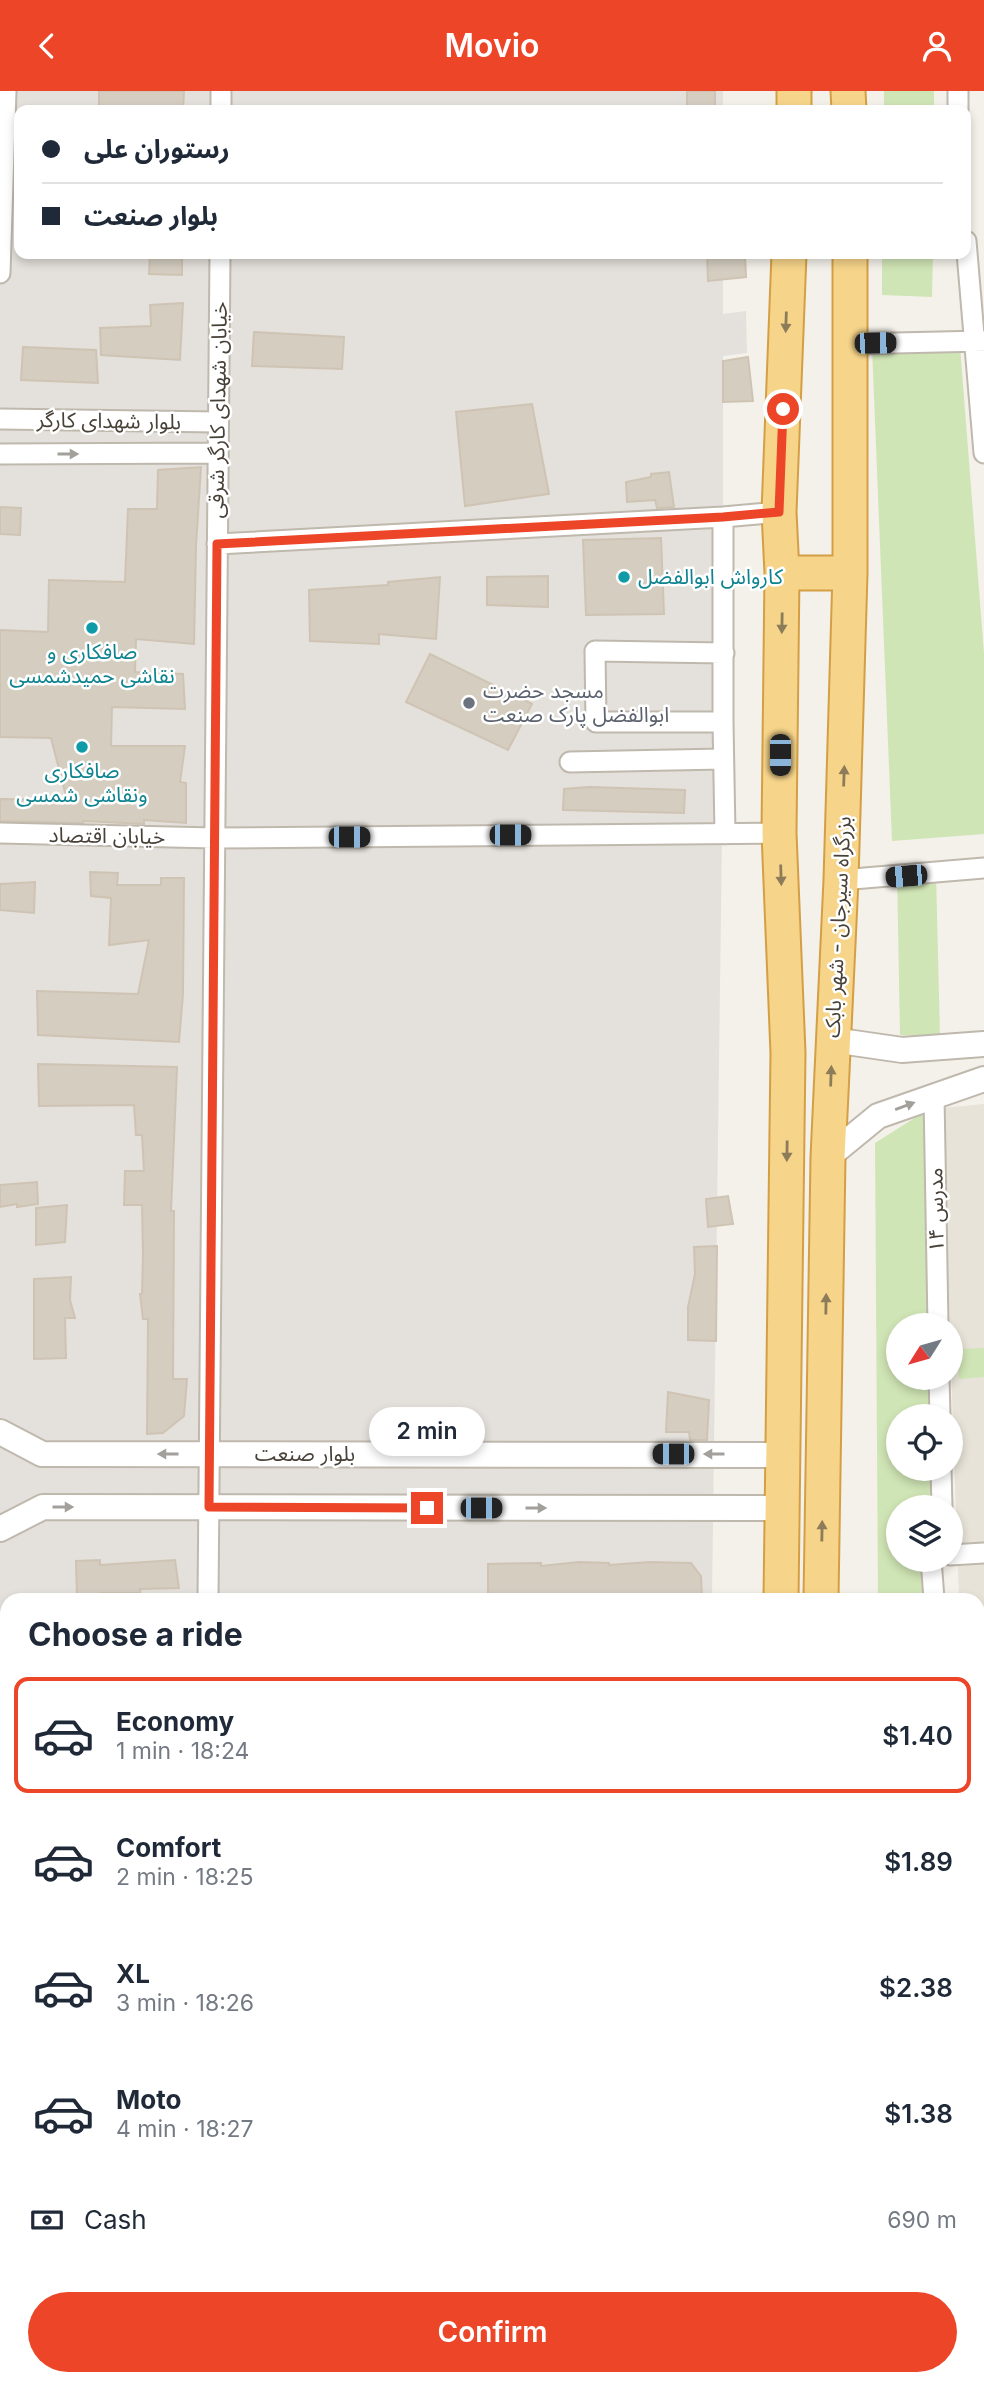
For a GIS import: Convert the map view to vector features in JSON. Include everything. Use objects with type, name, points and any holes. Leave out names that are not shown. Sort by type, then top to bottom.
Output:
[{"type":"highway","points":[[780,1593],[788,1053],[779,834],[782,573],[779,512],[789,259]]},
{"type":"highway","name":"بزرگراه سیرجان - شهر بابک","points":[[821,1593],[828,1157],[841,880],[850,573],[850,259]]},
{"type":"highway","points":[[782,573],[850,573]]},
{"type":"street","points":[[0,273],[6,91]]},
{"type":"street","name":"خیابان شهدای کارگر شرقی","points":[[208,1593],[220,259]]},
{"type":"street","points":[[968,259],[979,341],[984,453]]},
{"type":"street","points":[[850,344],[979,341]]},
{"type":"street","name":"بلوار شهدای کارگر","points":[[0,419],[218,422]]},
{"type":"street","name":"بلوار شهدای کارگر","points":[[0,454],[218,453]]},
{"type":"street","points":[[217,544],[779,512]]},
{"type":"street","points":[[723,517],[725,834]]},
{"type":"street","points":[[723,722],[596,722],[595,651],[724,653]]},
{"type":"street","points":[[570,761],[723,759]]},
{"type":"street","name":"خیابان اقتصاد","points":[[0,834],[215,838],[779,834]]},
{"type":"street","points":[[841,880],[984,868]]},
{"type":"street","points":[[828,1157],[878,1116],[982,1079],[975,1063],[981,1044],[902,1051],[833,1040]]},
{"type":"street","name":"مدرس ۱۴","points":[[934,1096],[938,1313]]},
{"type":"street","name":"بلوار صنعت","points":[[0,1432],[42,1454],[209,1451],[783,1455]]},
{"type":"street","points":[[0,1529],[43,1507],[782,1508]]},
{"type":"street","points":[[963,1554],[984,1553]]},
{"type":"street","points":[[932,1572],[934,1593]]},
{"type":"shaded area","points":[[0,91],[723,91],[723,105],[14,105],[14,259],[723,259],[723,314],[746,311],[747,353],[723,356],[723,759],[712,1593],[0,1593]]},
{"type":"shaded area","points":[[984,1104],[984,1593],[959,1593],[958,1572],[963,1572],[963,1495],[955,1495],[955,1481],[963,1481],[963,1404],[952,1404],[952,1390],[963,1390],[963,1313],[949,1313],[942,1108]]},
{"type":"green space","points":[[884,91],[934,91],[934,105],[884,105]]},
{"type":"green space","points":[[882,259],[933,259],[932,297],[882,295]]},
{"type":"green space","points":[[960,346],[984,653],[984,834],[892,841],[872,348]]},
{"type":"green space","points":[[897,872],[936,873],[940,1037],[900,1035]]},
{"type":"green space","points":[[924,1112],[930,1313],[886,1313],[886,1390],[931,1390],[932,1404],[886,1404],[886,1481],[934,1481],[935,1495],[886,1495],[886,1572],[937,1572],[938,1593],[878,1593],[875,1143]]},
{"type":"green space","points":[[984,1348],[984,1377],[963,1379],[963,1349]]},
{"type":"building","points":[[99,91],[184,91],[183,105],[99,105]]},
{"type":"building","points":[[687,91],[715,91],[715,105],[687,105]]},
{"type":"building","points":[[150,259],[182,259],[182,275],[149,274]]},
{"type":"building","points":[[707,259],[745,259],[746,277],[708,281]]},
{"type":"building","points":[[183,303],[180,360],[101,355],[100,328],[151,326],[150,305]]},
{"type":"building","points":[[254,332],[344,337],[342,369],[252,366]]},
{"type":"building","points":[[23,347],[96,350],[98,383],[21,380]]},
{"type":"building","points":[[748,357],[753,401],[723,402],[723,361]]},
{"type":"building","points":[[532,404],[549,494],[465,506],[456,412]]},
{"type":"building","points":[[201,467],[194,644],[136,639],[135,672],[183,674],[185,709],[112,707],[111,746],[185,746],[180,782],[186,783],[186,823],[144,820],[144,824],[0,821],[0,799],[67,800],[51,738],[0,737],[0,630],[48,632],[49,580],[125,582],[128,509],[157,509],[158,470]]},
{"type":"building","points":[[669,472],[674,507],[657,508],[655,500],[627,502],[626,482],[651,477],[651,474]]},
{"type":"building","points":[[0,507],[21,508],[20,535],[0,534]]},
{"type":"building","name":"کارواش ابوالفضل","points":[[661,538],[664,614],[586,615],[583,540]]},
{"type":"building","points":[[548,576],[548,607],[487,605],[487,577]]},
{"type":"building","points":[[440,577],[436,639],[379,634],[379,644],[310,641],[309,590],[388,585],[388,582]]},
{"type":"building","name":"مسجد حضرت ابوالفضل پارک صنعت","points":[[430,654],[532,704],[508,750],[406,702]]},
{"type":"building","points":[[589,787],[685,790],[684,813],[563,810],[564,789]]},
{"type":"building","points":[[90,872],[118,873],[117,885],[161,885],[161,878],[184,878],[183,994],[179,1042],[38,1035],[37,991],[138,994],[149,940],[109,945],[111,898],[91,896]]},
{"type":"building","points":[[35,882],[34,913],[0,910],[0,884]]},
{"type":"building","points":[[38,1064],[177,1067],[171,1211],[174,1211],[173,1379],[187,1379],[184,1416],[163,1433],[147,1434],[148,1319],[143,1319],[140,1294],[143,1254],[142,1205],[124,1205],[125,1171],[144,1171],[142,1135],[136,1135],[134,1105],[39,1106]]},
{"type":"building","points":[[37,1182],[38,1204],[0,1207],[0,1185]]},
{"type":"building","points":[[728,1196],[733,1224],[708,1227],[706,1199]]},
{"type":"building","points":[[67,1205],[65,1242],[36,1245],[36,1208]]},
{"type":"building","points":[[717,1246],[716,1341],[688,1340],[688,1307],[695,1274],[694,1247]]},
{"type":"building","points":[[71,1277],[70,1300],[75,1318],[65,1318],[66,1358],[34,1359],[34,1279]]},
{"type":"building","points":[[668,1392],[709,1400],[707,1440],[690,1440],[689,1432],[666,1432]]},
{"type":"building","points":[[100,1560],[100,1565],[175,1560],[179,1588],[140,1589],[140,1593],[77,1593],[76,1561]]},
{"type":"building","points":[[579,1562],[609,1565],[691,1563],[701,1576],[702,1593],[488,1593],[488,1564],[541,1563],[541,1566]]},
{"type":"place","name":"کارواش ابوالفضل","points":[[624,577]]},
{"type":"place","name":"صافکاری و نقاشی حمیدشمسی","points":[[92,628]]},
{"type":"place","name":"مسجد حضرت ابوالفضل پارک صنعت","points":[[469,703]]},
{"type":"place","name":"صافکاری ونقاشی شمسی","points":[[82,747]]},
{"type":"route","points":[[427,1508],[209,1507],[217,544],[779,512],[783,409]]}]
